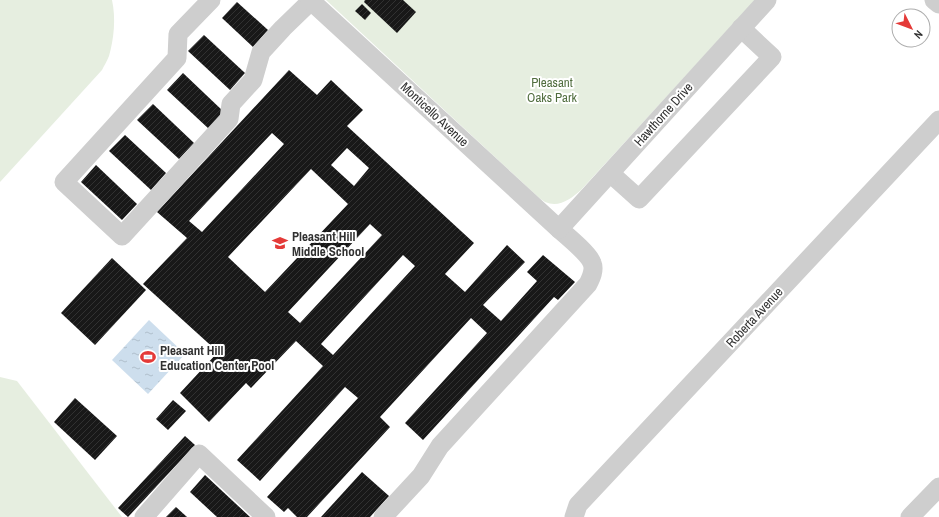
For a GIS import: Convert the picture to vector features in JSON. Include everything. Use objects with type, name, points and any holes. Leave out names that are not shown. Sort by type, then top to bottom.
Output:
[{"type":"street","points":[[211,0],[178,34],[177,58],[64,182],[122,236],[229,119],[231,104],[253,80],[262,52],[311,0]]},
{"type":"street","name":"Monticello Avenue","points":[[311,0],[560,229],[588,256],[593,264],[593,273],[588,284],[440,446],[421,476],[383,517]]},
{"type":"street","name":"Hawthorne Drive","points":[[560,229],[767,0]]},
{"type":"street","points":[[934,0],[939,4]]},
{"type":"street","points":[[610,173],[639,198],[772,57],[741,28]]},
{"type":"street","name":"Roberta Avenue","points":[[574,517],[578,505],[939,120]]},
{"type":"street","points":[[144,517],[199,454],[266,517]]},
{"type":"street","points":[[910,517],[939,487]]},
{"type":"green space","points":[[0,0],[112,0],[114,21],[111,49],[102,70],[0,182]]},
{"type":"green space","name":"Pleasant Oaks Park","points":[[326,0],[755,0],[581,190],[564,202],[550,204],[538,197]]},
{"type":"green space","points":[[0,377],[17,381],[122,517],[0,517]]},
{"type":"water","name":"Pleasant Hill Education Center Pool","points":[[149,320],[185,354],[148,394],[112,360]]},
{"type":"building","points":[[365,0],[403,0],[416,12],[397,33],[364,2]]},
{"type":"building","points":[[237,2],[268,30],[253,47],[222,18]]},
{"type":"building","points":[[362,4],[371,13],[365,20],[355,11]]},
{"type":"building","points":[[204,35],[245,73],[230,90],[188,51]]},
{"type":"building","points":[[289,70],[317,95],[331,80],[363,110],[347,126],[474,243],[445,274],[465,292],[507,245],[525,262],[483,305],[501,321],[537,281],[527,272],[543,255],[575,282],[558,300],[554,297],[423,440],[405,423],[487,333],[471,318],[380,417],[390,427],[307,517],[297,517],[288,508],[284,512],[267,497],[358,398],[345,387],[260,481],[237,460],[323,366],[296,341],[251,388],[246,383],[209,422],[180,393],[218,352],[143,284],[187,238],[157,212]],"holes":[[[272,133],[284,144],[202,232],[189,221]],[[347,148],[369,168],[354,186],[331,165]],[[311,169],[348,204],[265,292],[228,257]],[[370,224],[382,235],[300,323],[288,312]],[[403,255],[415,266],[333,355],[321,344]]]},
{"type":"building","points":[[183,73],[224,112],[209,129],[167,90]]},
{"type":"building","points":[[153,104],[194,143],[179,159],[137,120]]},
{"type":"building","points":[[125,135],[166,173],[151,190],[109,151]]},
{"type":"building","points":[[96,165],[137,204],[122,220],[81,182]]},
{"type":"building","points":[[112,258],[146,290],[95,345],[61,313]]},
{"type":"building","points":[[75,398],[117,436],[95,460],[54,422]]},
{"type":"building","points":[[173,400],[186,411],[168,430],[156,419]]},
{"type":"building","points":[[185,436],[195,445],[128,517],[118,508]]},
{"type":"building","points":[[362,472],[389,496],[370,517],[321,517]]},
{"type":"building","points":[[205,475],[250,517],[217,517],[190,492]]},
{"type":"building","points":[[176,507],[187,517],[166,517]]},
{"type":"place","name":"Pleasant Hill Middle School","points":[[280,243]]},
{"type":"place","name":"Pleasant Hill Education Center Pool","points":[[148,357]]}]
